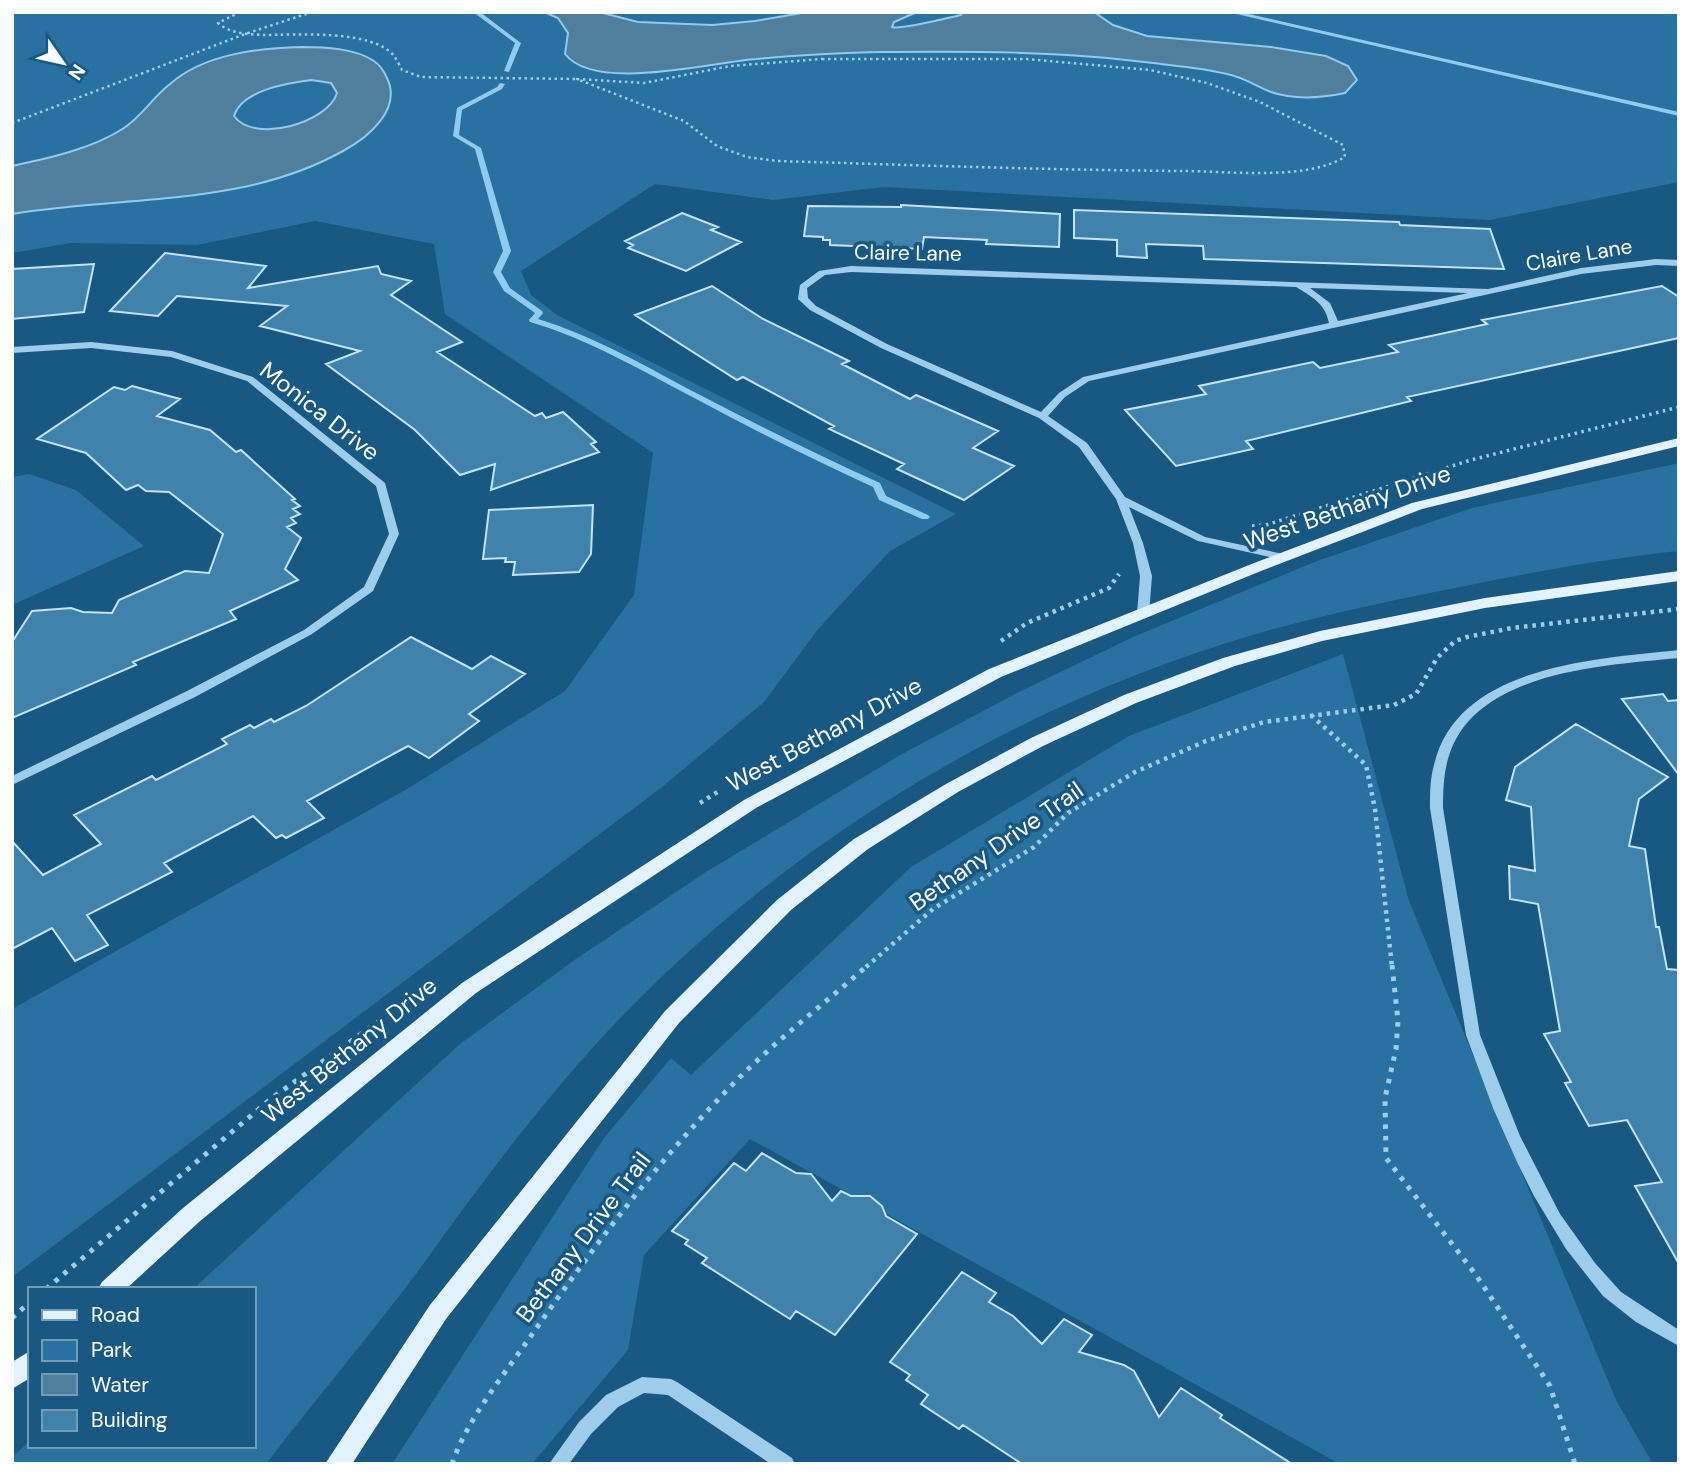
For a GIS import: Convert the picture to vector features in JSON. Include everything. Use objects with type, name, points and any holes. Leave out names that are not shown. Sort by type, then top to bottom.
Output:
[{"type":"main road","name":"West Bethany Drive","points":[[112,1287],[191,1215],[469,988],[750,804],[995,673],[1283,557],[1417,506],[1679,442]]},
{"type":"main road","points":[[337,1464],[438,1312],[672,1017],[784,905],[861,844],[952,788],[1037,743],[1130,699],[1229,662],[1320,636],[1485,603],[1679,576]]},
{"type":"main road","points":[[12,1378],[28,1364]]},
{"type":"street","name":"Claire Lane","points":[[1042,416],[1062,395],[1086,379],[1581,271],[1656,262],[1679,263]]},
{"type":"street","name":"Claire Lane","points":[[1143,614],[1146,576],[1138,543],[1121,499],[1083,445],[1042,416],[884,346],[825,315],[803,299],[803,287],[822,273],[851,269],[1487,291]]},
{"type":"street","points":[[1297,285],[1326,303],[1333,313],[1334,325]]},
{"type":"street","name":"Monica Drive","points":[[12,350],[90,345],[172,354],[250,379],[381,485],[394,534],[369,589],[308,632],[191,694],[12,781]]},
{"type":"street","name":"Claire Lane","points":[[1121,499],[1202,539],[1283,557]]},
{"type":"street","points":[[1679,654],[1551,671],[1500,690],[1462,722],[1448,741],[1438,763],[1436,791],[1438,833],[1474,1035],[1503,1114],[1571,1243],[1610,1293],[1679,1339]]},
{"type":"street","points":[[558,1464],[584,1428],[612,1401],[642,1385],[671,1387],[786,1464]]},
{"type":"path","points":[[240,12],[218,23],[226,30],[245,34],[349,37],[374,44],[393,54],[402,70],[421,77],[577,79],[644,83],[730,66],[822,59],[1026,59],[1150,70],[1207,83],[1260,102],[1343,145],[1345,157],[1330,166],[1283,171],[1075,170],[777,161],[747,157],[717,146],[684,121],[577,79]]},
{"type":"path","points":[[12,123],[245,34],[312,12]]},
{"type":"path","name":"Bethany Drive Trail","points":[[452,1464],[459,1444],[525,1343],[598,1241],[664,1159],[734,1083],[933,909],[1034,847],[1068,813],[1135,772],[1230,733],[1265,722],[1377,708],[1405,700],[1422,687],[1437,658],[1446,648],[1467,637],[1512,628],[1679,610]]},
{"type":"path","points":[[1311,715],[1366,765],[1375,808],[1398,1021],[1396,1049],[1385,1098],[1386,1158],[1476,1275],[1550,1386],[1575,1464]]},
{"type":"path","points":[[12,1318],[28,1304]]},
{"type":"green space","points":[[12,12],[1679,12],[1679,182],[1490,220],[884,187],[773,200],[655,184],[521,271],[531,295],[557,315],[956,514],[890,551],[819,628],[764,702],[662,787],[12,1277],[12,1009],[407,789],[565,691],[634,595],[653,453],[445,314],[434,244],[315,221],[197,245],[71,243],[12,253]]},
{"type":"green space","points":[[1679,463],[1679,551],[1574,565],[1389,601],[1256,634],[1168,663],[1083,697],[999,737],[918,782],[840,832],[766,887],[695,946],[600,1040],[521,1132],[405,1288],[266,1464],[12,1464],[12,1457],[28,1443],[28,1448],[256,1448],[256,1287],[195,1287],[460,1044],[576,959],[706,872],[902,754],[1019,692],[1133,637],[1317,561],[1472,508]]},
{"type":"green space","points":[[29,474],[76,490],[144,546],[12,605],[12,477]]},
{"type":"green space","points":[[1343,654],[1409,901],[1616,1400],[1653,1464],[1340,1464],[750,1139],[644,1255],[628,1350],[532,1464],[392,1464],[604,1138],[671,1058],[691,1075],[911,867],[1129,736]]},
{"type":"water","points":[[544,12],[599,12],[638,22],[712,25],[808,12],[917,12],[894,22],[892,27],[897,27],[961,15],[959,12],[1094,12],[1113,25],[1147,36],[1271,47],[1326,56],[1348,66],[1357,80],[1345,93],[1298,97],[1271,92],[1233,75],[1200,69],[1085,56],[981,52],[817,54],[655,72],[601,72],[580,66],[565,54],[568,33],[558,18]]},
{"type":"water","points":[[285,48],[339,49],[358,53],[376,63],[385,73],[390,89],[387,111],[372,130],[343,151],[304,169],[264,182],[181,197],[12,214],[12,166],[70,152],[112,135],[130,123],[170,84],[215,59],[250,51]],"holes":[[[311,80],[331,83],[337,93],[331,104],[306,121],[273,129],[257,128],[244,124],[234,116],[246,100],[267,89]]]},
{"type":"building","points":[[901,205],[1060,214],[1059,247],[986,244],[987,240],[924,237],[922,249],[830,245],[830,240],[823,240],[823,237],[804,236],[808,206]]},
{"type":"building","points":[[1074,210],[1399,222],[1400,225],[1490,229],[1504,269],[1204,259],[1203,246],[1146,244],[1147,258],[1117,256],[1117,240],[1074,238]]},
{"type":"building","points":[[682,213],[718,227],[711,230],[741,242],[686,271],[628,248],[633,245],[625,241]]},
{"type":"building","points":[[165,253],[266,266],[248,288],[378,266],[381,274],[411,281],[391,295],[462,342],[437,352],[535,416],[542,413],[546,418],[563,412],[596,442],[591,444],[599,452],[491,490],[495,464],[460,475],[415,430],[326,364],[360,351],[260,326],[287,306],[177,296],[158,316],[110,311]]},
{"type":"building","points":[[94,264],[84,312],[12,319],[12,269]]},
{"type":"building","points":[[712,286],[763,319],[849,361],[842,364],[910,399],[916,395],[998,431],[973,448],[1014,466],[964,500],[897,469],[904,464],[829,429],[834,426],[743,377],[737,380],[635,315]]},
{"type":"building","points":[[1662,286],[1679,297],[1679,338],[1407,397],[1411,401],[1246,441],[1253,449],[1176,466],[1125,410],[1206,394],[1199,386],[1313,362],[1320,368],[1398,352],[1389,345],[1487,324],[1482,320]]},
{"type":"building","points":[[132,386],[180,399],[157,416],[210,430],[236,452],[241,450],[295,499],[292,500],[300,506],[293,509],[300,514],[291,518],[296,523],[287,527],[301,538],[285,569],[298,580],[230,611],[236,619],[133,662],[136,665],[12,718],[12,642],[32,611],[71,608],[83,612],[112,613],[119,600],[185,571],[209,573],[223,534],[169,492],[146,491],[138,485],[126,490],[86,453],[37,439],[114,387],[125,390]]},
{"type":"building","points":[[593,505],[591,554],[579,572],[513,575],[515,562],[505,562],[506,558],[483,559],[489,510]]},
{"type":"building","points":[[411,637],[472,669],[491,656],[525,674],[469,714],[479,721],[429,758],[408,746],[307,801],[324,818],[286,838],[282,835],[276,838],[253,816],[164,863],[172,872],[87,915],[108,945],[75,961],[52,928],[12,949],[12,841],[43,875],[101,844],[74,815],[152,776],[156,780],[227,744],[222,739],[250,725],[254,728],[271,719],[274,722],[306,706]]},
{"type":"building","points":[[1663,694],[1668,701],[1679,700],[1679,775],[1622,699]]},
{"type":"building","points":[[1576,724],[1668,777],[1639,799],[1629,846],[1645,849],[1656,927],[1659,927],[1667,969],[1679,970],[1679,1264],[1635,1186],[1662,1182],[1627,1120],[1589,1126],[1565,1083],[1571,1082],[1544,1034],[1560,1031],[1538,904],[1510,899],[1509,866],[1535,871],[1531,807],[1506,800],[1515,767]]},
{"type":"building","points":[[762,1153],[796,1173],[811,1174],[832,1201],[841,1191],[851,1196],[870,1196],[882,1206],[886,1216],[917,1234],[835,1335],[796,1311],[790,1319],[752,1295],[702,1263],[707,1258],[685,1244],[688,1240],[672,1231],[734,1163],[746,1171]]},
{"type":"building","points":[[962,1272],[996,1293],[989,1302],[1013,1316],[1042,1344],[1064,1319],[1092,1335],[1079,1352],[1124,1365],[1134,1371],[1159,1417],[1181,1388],[1222,1415],[1220,1418],[1292,1464],[1022,1464],[963,1425],[959,1429],[921,1404],[928,1395],[906,1380],[910,1375],[890,1362]]},
{"type":"waterway","points":[[476,12],[518,43],[507,71]]},
{"type":"waterway","points":[[1231,12],[1679,114]]},
{"type":"waterway","points":[[502,84],[500,88],[459,109],[456,136],[478,148],[507,251],[497,272],[507,289],[539,313],[533,320],[575,334],[616,353],[762,430],[877,485],[882,498],[925,517]]}]
